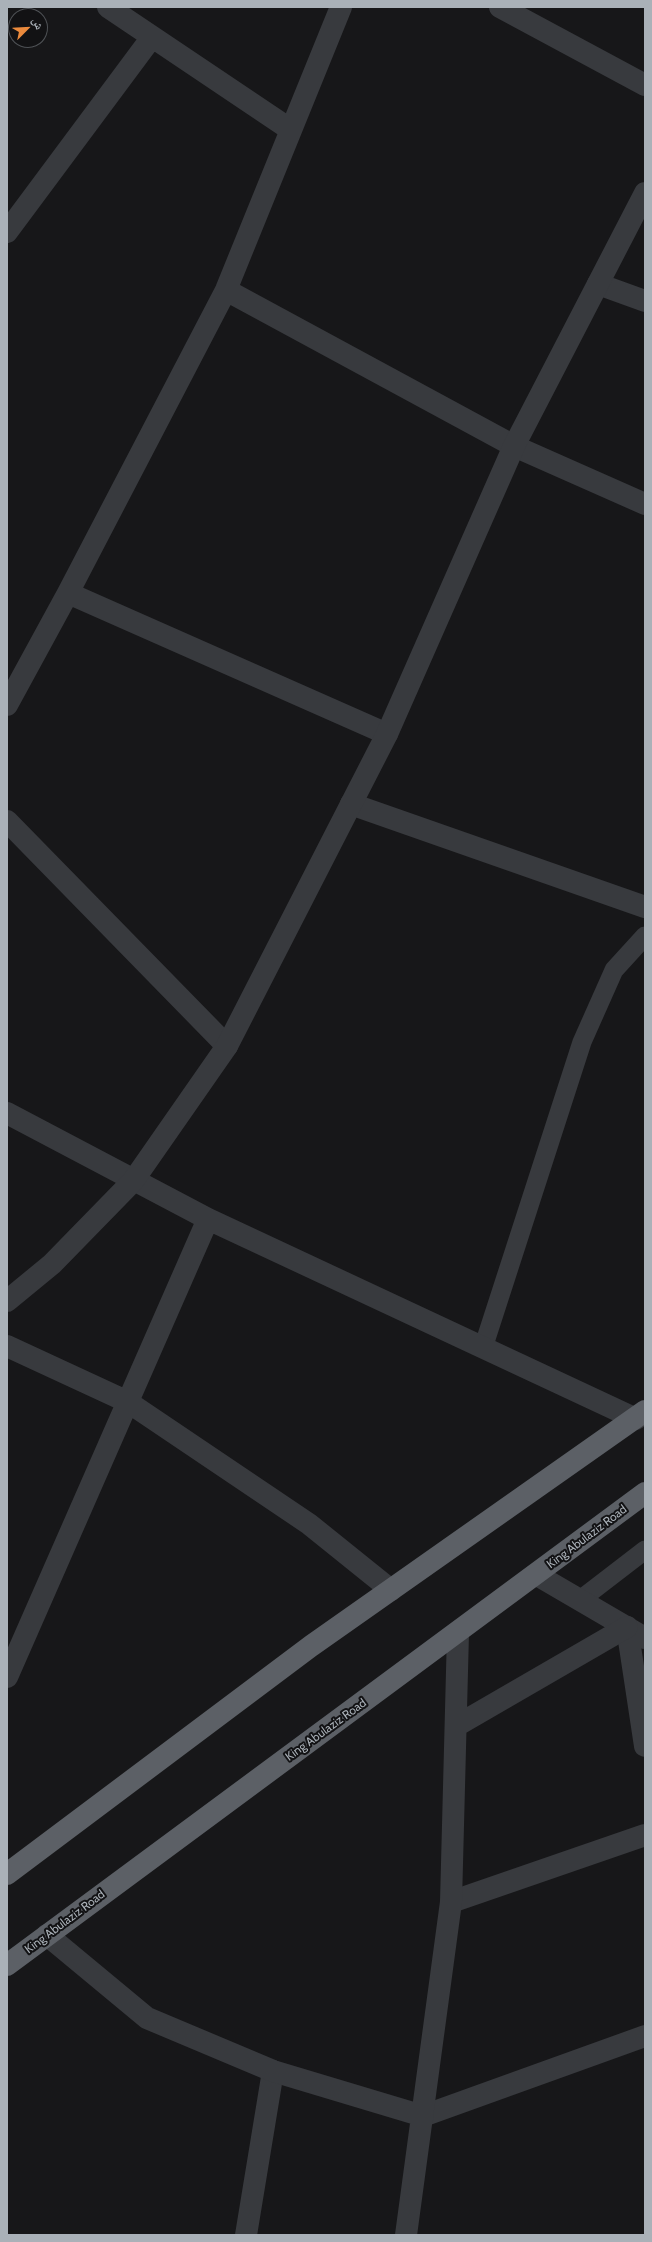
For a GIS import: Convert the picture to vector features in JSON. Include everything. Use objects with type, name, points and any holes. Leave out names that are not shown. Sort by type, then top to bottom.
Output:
[{"type":"highway","points":[[7,1874],[305,1651],[640,1415]]},
{"type":"highway","name":"King Abulaziz Road","points":[[7,1966],[47,1935],[538,1575],[645,1493]]},
{"type":"street","points":[[108,7],[291,130]]},
{"type":"street","points":[[7,705],[68,593],[226,290],[341,7]]},
{"type":"street","points":[[500,7],[645,85]]},
{"type":"street","points":[[7,232],[152,37]]},
{"type":"street","points":[[7,1301],[52,1264],[133,1181],[227,1046],[387,734],[514,446],[645,193]]},
{"type":"street","points":[[598,284],[645,301]]},
{"type":"street","points":[[226,290],[514,446],[645,504]]},
{"type":"street","points":[[68,593],[387,734]]},
{"type":"street","points":[[351,804],[645,907]]},
{"type":"street","points":[[7,821],[227,1046]]},
{"type":"street","points":[[7,1113],[133,1181],[208,1219],[483,1348],[640,1415]]},
{"type":"street","points":[[7,1677],[208,1219]]},
{"type":"street","points":[[7,1346],[128,1402],[309,1524],[391,1590]]},
{"type":"street","points":[[538,1575],[636,1633]]},
{"type":"street","points":[[406,2235],[451,1902],[458,1633]]},
{"type":"street","points":[[456,1726],[636,1633]]},
{"type":"street","points":[[636,1633],[645,1746]]},
{"type":"street","points":[[451,1902],[645,1834]]},
{"type":"street","points":[[47,1935],[147,2018],[273,2071],[423,2116],[645,2036]]},
{"type":"street","points":[[246,2235],[273,2071]]},
{"type":"lane","points":[[483,1348],[582,1042],[614,970],[645,936]]},
{"type":"lane","points":[[580,1600],[645,1550]]}]
